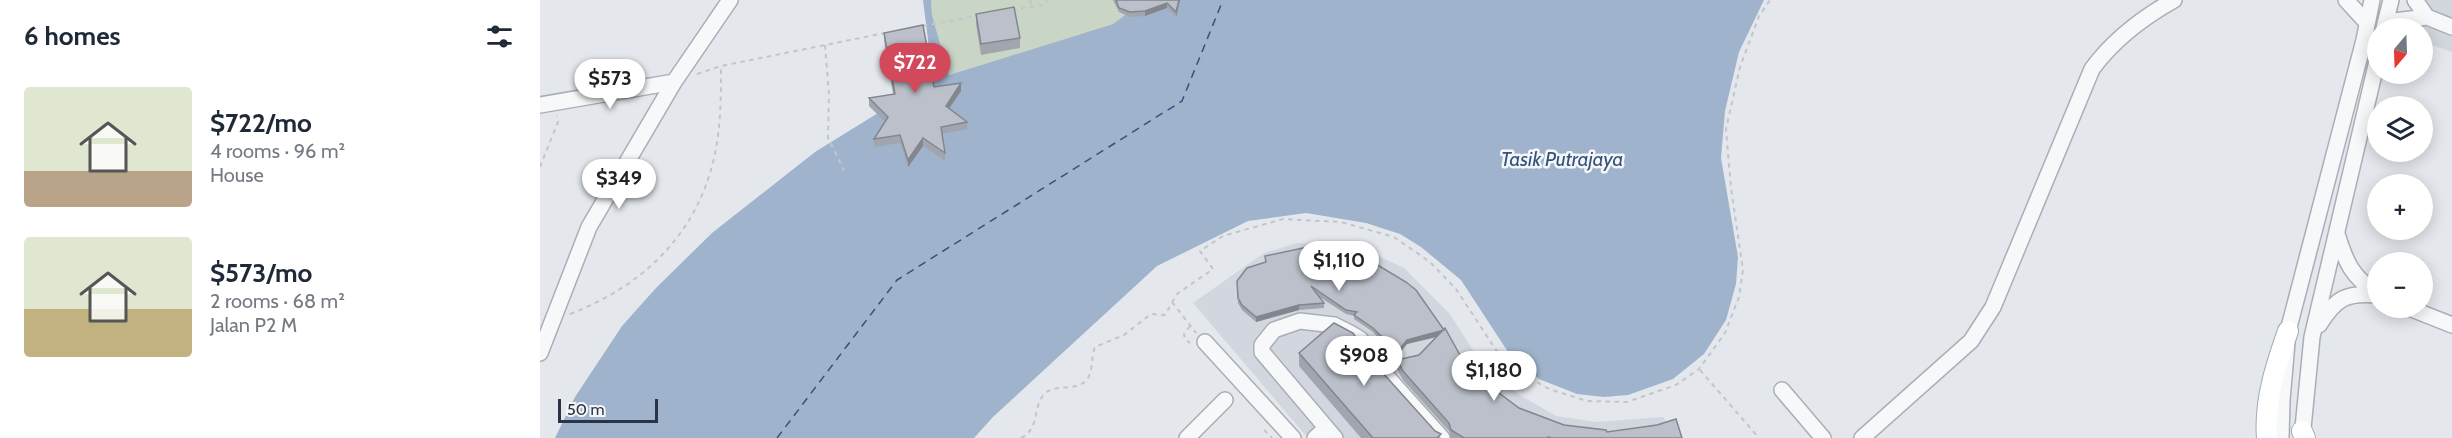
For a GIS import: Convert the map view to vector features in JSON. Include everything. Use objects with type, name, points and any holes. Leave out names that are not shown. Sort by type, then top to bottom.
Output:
[{"type":"main road","points":[[2266,438],[2274,370],[2288,331]]},
{"type":"street","points":[[540,353],[589,228],[674,82],[730,0]]},
{"type":"street","points":[[1862,438],[1971,341],[1993,308],[2092,69],[2106,50],[2144,17],[2174,0]]},
{"type":"street","points":[[2281,438],[2288,331],[2367,23],[2346,0]]},
{"type":"street","points":[[2368,18],[2372,0]]},
{"type":"street","points":[[2415,0],[2427,16],[2452,27]]},
{"type":"street","points":[[2427,16],[2429,0]]},
{"type":"street","points":[[2386,18],[2387,2]]},
{"type":"street","points":[[2418,18],[2427,16]]},
{"type":"street","points":[[547,104],[674,82]]},
{"type":"street","points":[[2303,436],[2312,337],[2372,84]]},
{"type":"street","points":[[2337,234],[2352,271],[2359,281],[2367,286]]},
{"type":"street","points":[[2312,337],[2328,312],[2339,300],[2349,295],[2367,294]]},
{"type":"street","points":[[2433,317],[2452,325]]},
{"type":"street","points":[[1325,435],[1262,352],[1262,345],[1274,330],[1300,321],[1334,325],[1360,339],[1380,369],[1442,438]]},
{"type":"street","points":[[1205,342],[1293,438]]},
{"type":"street","points":[[1782,390],[1823,438]]},
{"type":"street","points":[[1187,438],[1225,400]]},
{"type":"path","points":[[1030,0],[1031,6]]},
{"type":"path","points":[[1009,10],[1044,5],[1047,0]]},
{"type":"path","points":[[1022,438],[1031,430],[1042,397],[1048,391],[1082,384],[1089,377],[1090,357],[1095,347],[1124,335],[1151,314],[1165,315],[1177,294],[1213,269],[1200,251],[1224,236],[1283,219],[1341,222],[1394,237],[1430,262],[1456,289],[1496,350],[1521,373],[1550,389],[1587,401],[1627,402],[1676,385],[1699,369],[1725,333],[1739,297],[1743,270],[1731,188],[1726,129],[1740,67],[1759,16],[1770,0]]},
{"type":"path","points":[[913,28],[976,16]]},
{"type":"path","points":[[674,82],[721,66],[891,32]]},
{"type":"path","points":[[825,45],[829,94],[828,138],[844,170]]},
{"type":"path","points":[[567,315],[606,298],[633,281],[655,263],[680,235],[703,192],[714,160],[720,117],[721,66]]},
{"type":"path","points":[[540,167],[558,122],[547,104]]},
{"type":"path","points":[[1172,302],[1205,342]]},
{"type":"path","points":[[1699,369],[1759,438]]},
{"type":"shaded area","points":[[2415,0],[2452,0],[2452,52],[2433,45],[2433,18],[2410,18]]},
{"type":"shaded area","points":[[1297,243],[1357,246],[1404,268],[1449,313],[1478,358],[1516,393],[1556,416],[1597,422],[1663,417],[1677,438],[1308,438],[1193,303],[1264,253]]},
{"type":"green space","points":[[931,0],[1131,0],[1125,15],[1113,24],[949,75],[932,15]]},
{"type":"water","name":"Tasik Putrajaya","points":[[923,0],[931,0],[932,15],[949,75],[1113,24],[1125,15],[1131,0],[1764,0],[1739,52],[1725,111],[1721,158],[1738,257],[1736,284],[1726,320],[1704,354],[1673,379],[1628,395],[1604,397],[1577,394],[1539,379],[1510,355],[1461,280],[1421,247],[1400,234],[1366,223],[1306,213],[1248,221],[1157,266],[993,417],[974,438],[555,438],[575,397],[622,326],[656,288],[712,233],[815,152],[933,79]]},
{"type":"building","points":[[1116,0],[1179,0],[1176,12],[1167,3],[1145,11],[1130,12],[1119,8]]},
{"type":"building","points":[[1014,7],[1020,38],[981,44],[976,14]]},
{"type":"building","points":[[923,25],[934,87],[961,83],[946,106],[967,122],[941,127],[945,153],[923,138],[908,160],[900,135],[874,139],[888,117],[869,98],[895,94],[884,33]]},
{"type":"building","points":[[1303,248],[1348,253],[1366,258],[1416,290],[1444,330],[1407,340],[1393,357],[1383,338],[1354,315],[1357,312],[1346,310],[1311,286],[1324,303],[1299,305],[1256,317],[1242,305],[1238,298],[1237,281],[1247,268],[1266,262],[1265,256]]},
{"type":"building","points":[[1334,323],[1353,333],[1373,362],[1435,431],[1441,434],[1437,438],[1373,438],[1299,353]]},
{"type":"building","points":[[1445,328],[1460,355],[1487,384],[1519,408],[1564,425],[1606,430],[1607,432],[1657,425],[1676,419],[1682,438],[1464,438],[1451,430],[1449,423],[1403,371],[1397,360],[1419,355]]},
{"type":"ferry route","points":[[777,438],[897,280],[1182,101],[1223,0]]}]
